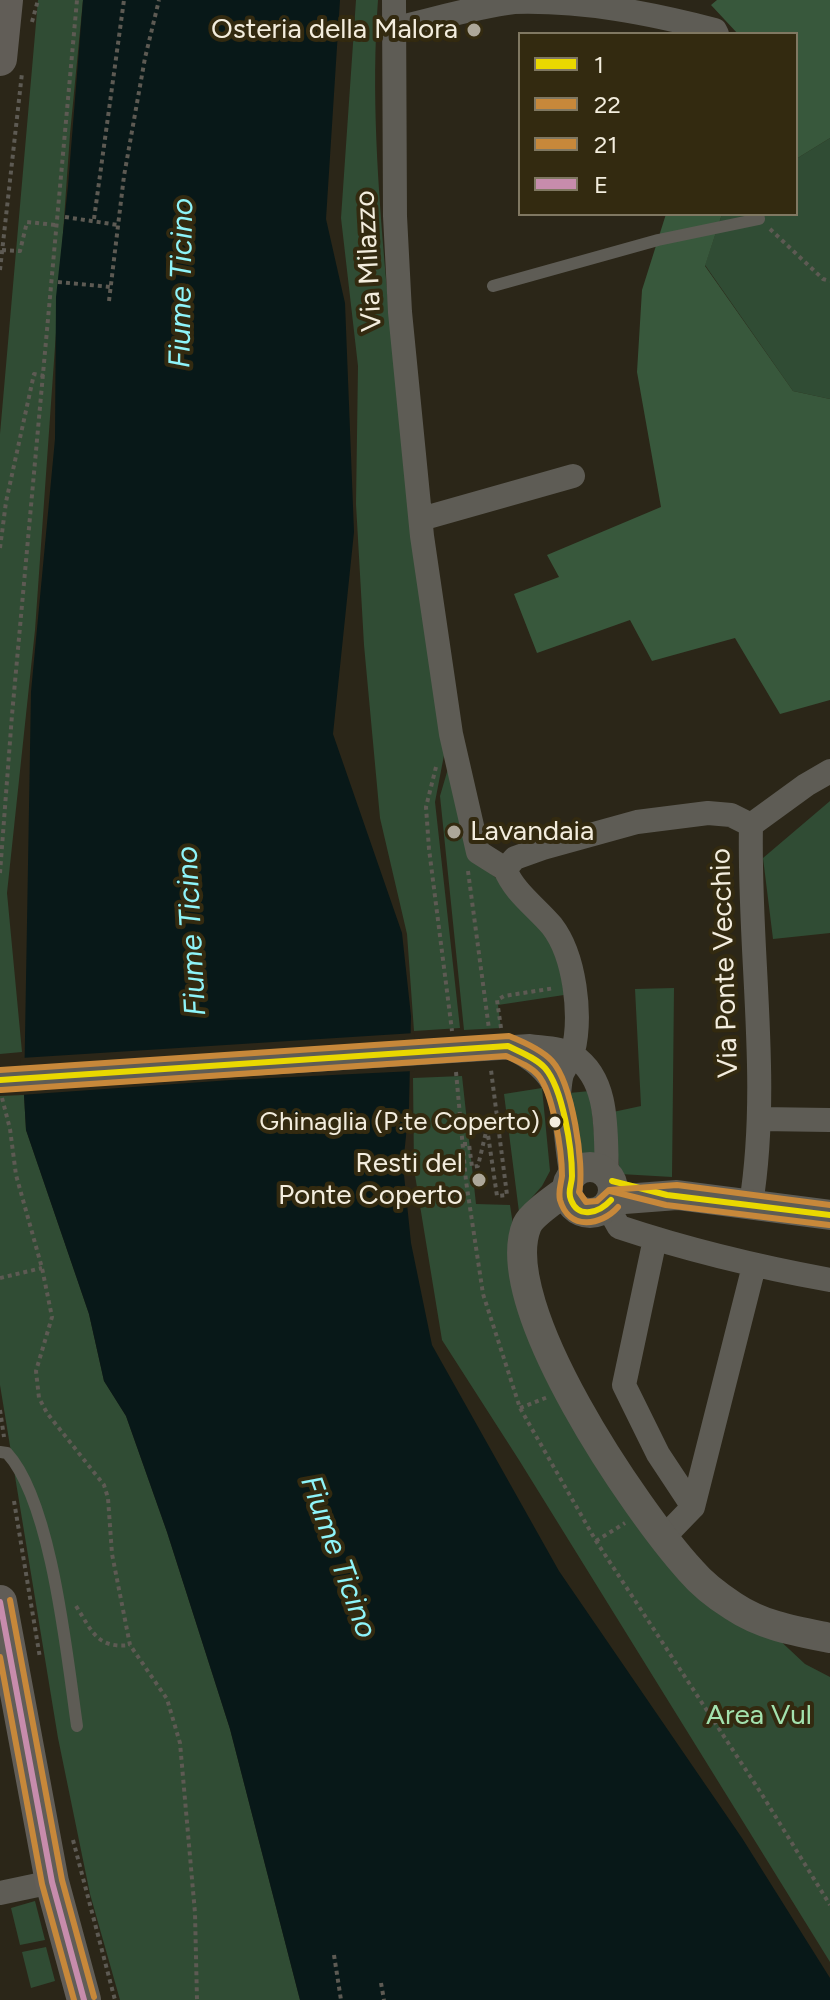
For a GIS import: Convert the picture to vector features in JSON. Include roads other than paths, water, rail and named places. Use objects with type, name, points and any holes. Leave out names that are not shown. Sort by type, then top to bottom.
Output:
[{"type":"main road","points":[[6,0],[12,60]]},
{"type":"main road","points":[[0,1602],[9,1711],[84,2000]]},
{"type":"street","name":"Via Milazzo","points":[[394,0],[395,216],[400,312],[421,519],[451,734],[478,852],[505,869],[511,884],[538,909],[560,938],[569,959],[576,1003],[573,1055],[563,1073],[559,1093]]},
{"type":"street","points":[[392,29],[514,2],[558,2],[611,4],[716,32]]},
{"type":"street","points":[[421,519],[573,476]]},
{"type":"street","points":[[806,785],[830,762]]},
{"type":"street","points":[[751,825],[830,771]]},
{"type":"street","name":"Via Ponte Vecchio","points":[[505,869],[515,858],[543,848],[637,822],[708,813],[731,815],[751,825],[760,1119],[751,1204]]},
{"type":"street","points":[[0,1080],[508,1046],[530,1046],[573,1055],[588,1069],[600,1088],[609,1191],[594,1213],[581,1211],[571,1191],[559,1093],[545,1068],[508,1046]]},
{"type":"street","points":[[530,1057],[559,1060],[573,1055]]},
{"type":"street","points":[[760,1119],[830,1120]]},
{"type":"street","points":[[830,1280],[754,1266],[619,1227],[602,1170],[589,1167],[571,1191],[528,1222],[521,1250],[529,1294],[563,1383],[609,1462],[663,1538],[693,1574],[732,1605],[765,1624],[830,1638]]},
{"type":"street","points":[[609,1191],[751,1204],[830,1215]]},
{"type":"street","points":[[655,1239],[624,1385],[658,1454],[693,1507]]},
{"type":"street","points":[[663,1538],[693,1507],[754,1266]]},
{"type":"street","points":[[0,1893],[52,1882]]},
{"type":"lane","points":[[493,286],[758,216]]},
{"type":"lane","points":[[3,1453],[25,1477],[37,1514],[55,1582],[77,1726]]},
{"type":"water","name":"Fiume Ticino","points":[[83,0],[340,0],[326,219],[345,303],[354,532],[333,734],[402,933],[411,1016],[409,1107],[403,1165],[411,1243],[432,1345],[559,1571],[742,1838],[830,1978],[830,2000],[300,2000],[230,1729],[126,1416],[104,1381],[89,1314],[26,1130],[31,692],[55,439],[56,297]]},
{"type":"place","name":"Osteria della Malora","points":[[474,30]]},
{"type":"place","name":"Lavandaia","points":[[454,832]]},
{"type":"place","name":"Ghinaglia (P.te Coperto)","points":[[555,1122]]},
{"type":"place","name":"Resti del Ponte Coperto","points":[[479,1180]]},
{"type":"park label","name":"Area Vul","points":[[759,1716]]}]
